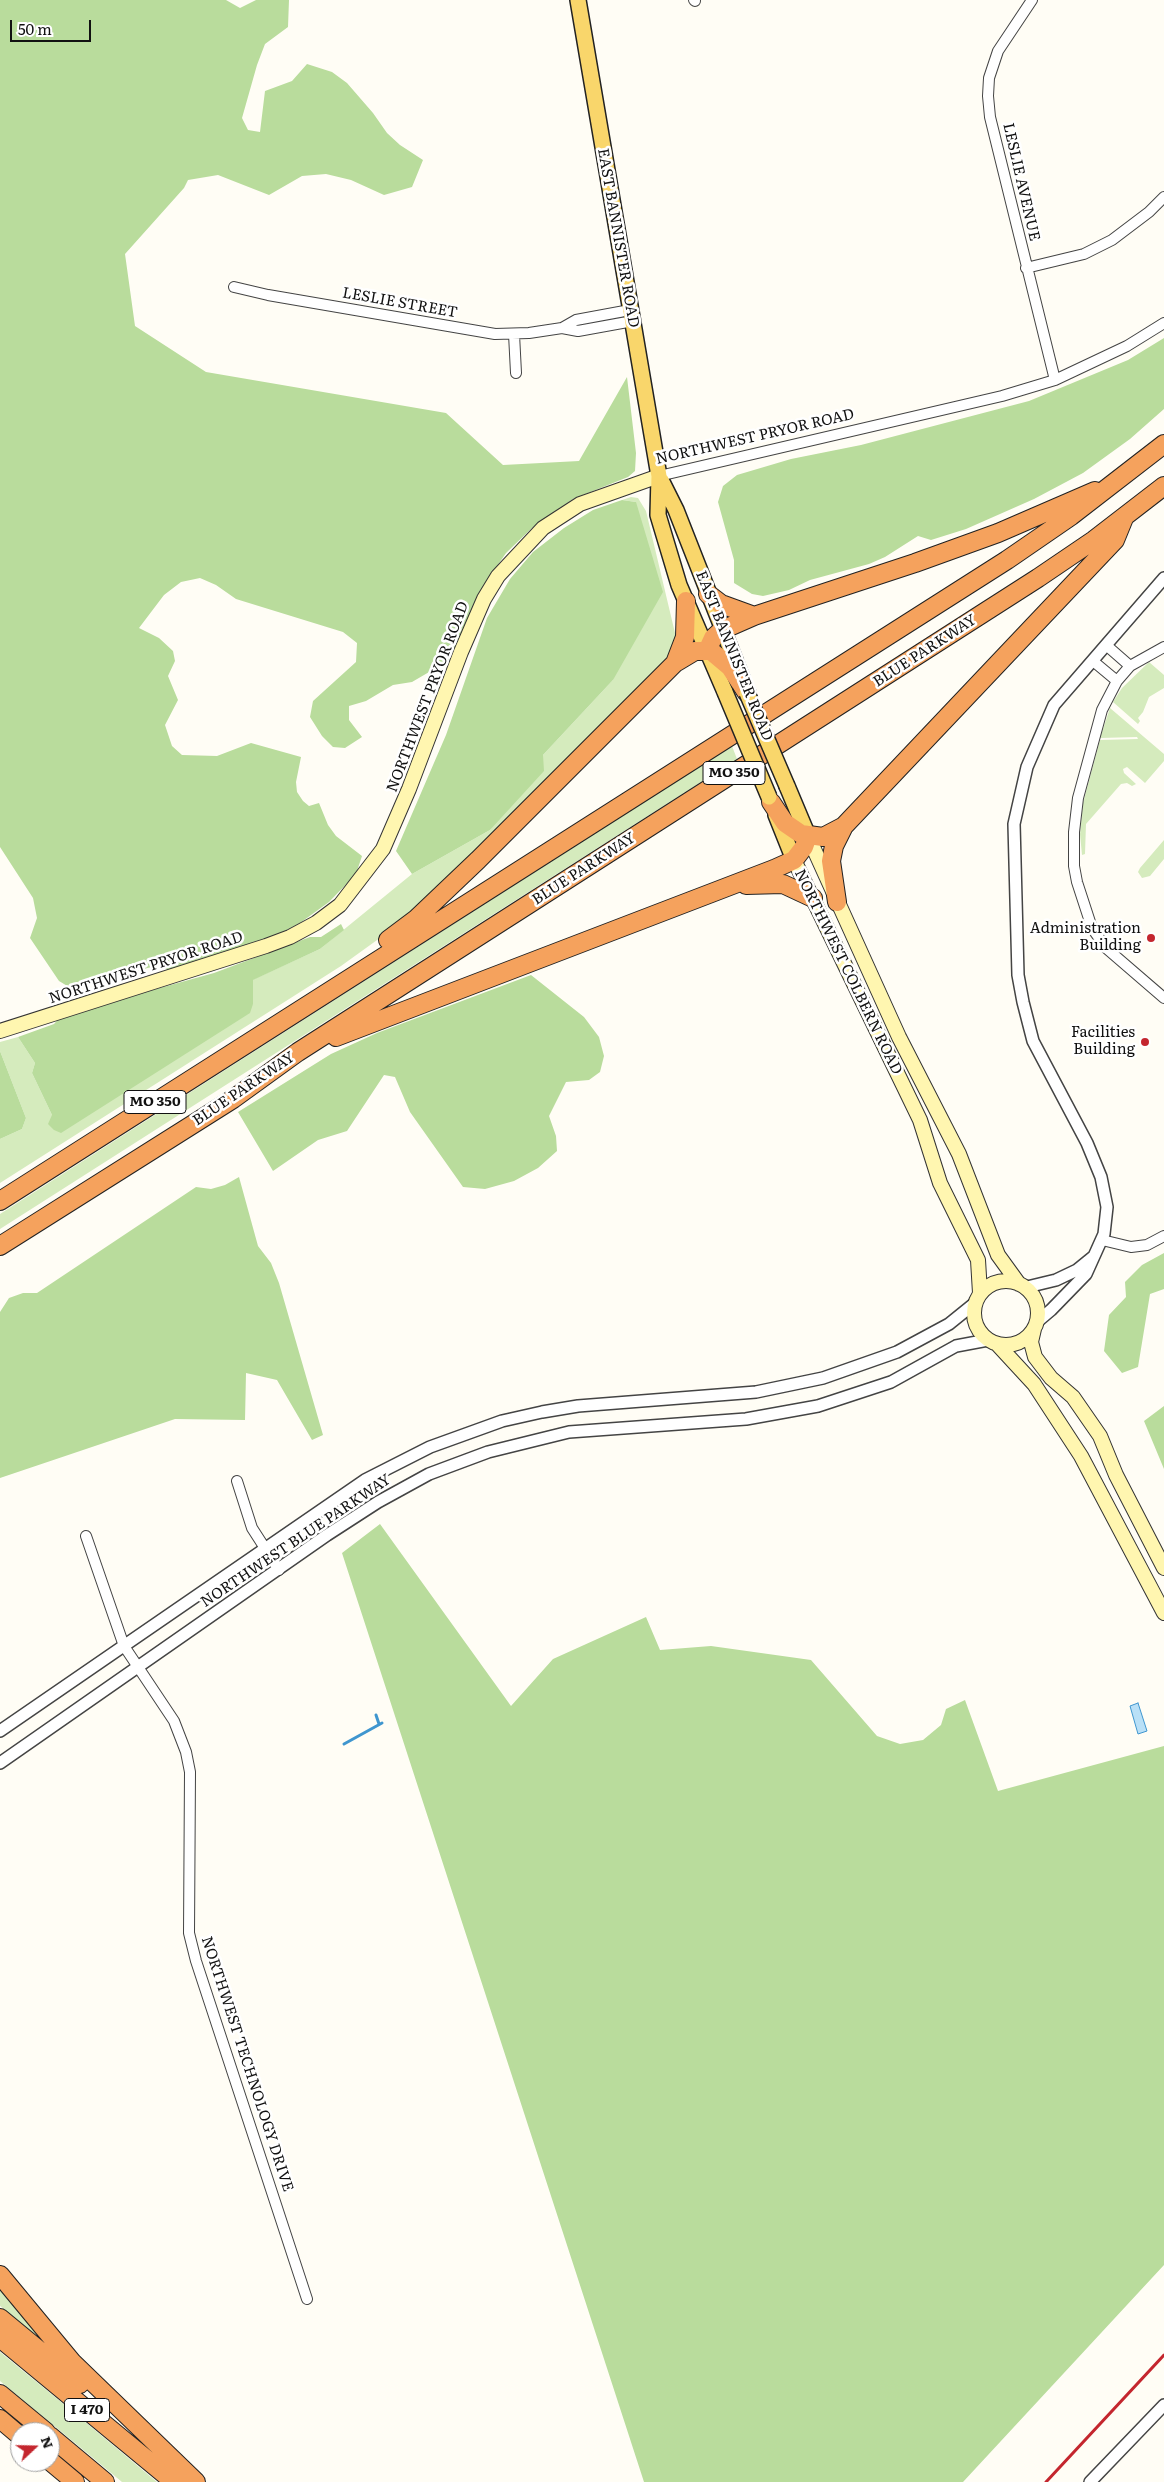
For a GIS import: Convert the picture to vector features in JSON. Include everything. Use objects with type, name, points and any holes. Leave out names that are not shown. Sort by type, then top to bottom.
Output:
[{"type":"highway","name":"MO 350","points":[[0,1202],[310,1002],[1007,560],[1071,516],[1164,444]]},
{"type":"highway","points":[[707,651],[713,638],[722,630],[754,616],[915,563],[998,533],[1121,479]]},
{"type":"highway","name":"BLUE PARKWAY","points":[[0,1246],[233,1099],[298,1052],[1038,578],[1125,517],[1164,486]]},
{"type":"highway","points":[[837,902],[831,861],[834,846],[844,826],[1115,540],[1125,517]]},
{"type":"highway","points":[[708,594],[721,604],[754,616]]},
{"type":"highway","points":[[675,663],[686,637],[686,601]]},
{"type":"highway","points":[[310,1002],[416,919],[675,663],[695,651],[711,651],[724,662],[747,692]]},
{"type":"highway","points":[[770,799],[786,823],[794,831],[808,836],[823,837],[844,826]]},
{"type":"highway","points":[[298,1052],[736,885],[794,860],[804,847],[808,836]]},
{"type":"highway","points":[[736,885],[783,884],[813,898]]},
{"type":"highway","points":[[0,2275],[72,2362],[196,2482]]},
{"type":"highway","points":[[0,2318],[173,2461]]},
{"type":"highway","name":"I 470","points":[[0,2338],[174,2482]]},
{"type":"highway","name":"I 470","points":[[0,2394],[34,2422]]},
{"type":"highway","points":[[0,2420],[10,2428]]},
{"type":"highway","name":"I 470","points":[[60,2444],[105,2482]]},
{"type":"highway","points":[[60,2469],[75,2482]]},
{"type":"main road","name":"EAST BANNISTER ROAD","points":[[578,0],[660,476],[658,515],[668,553],[707,651]]},
{"type":"main road","name":"EAST BANNISTER ROAD","points":[[660,476],[676,510],[747,692],[808,836]]},
{"type":"main road","name":"NORTHWEST PRYOR ROAD","points":[[0,1031],[266,946],[308,928],[340,904],[384,848],[461,652],[484,599],[498,576],[543,528],[573,509],[612,492],[660,476]]},
{"type":"main road","name":"NORTHWEST COLBERN ROAD","points":[[707,651],[794,860],[920,1120],[940,1183],[958,1221],[974,1248],[979,1268],[977,1298]]},
{"type":"main road","name":"NORTHWEST COLBERN ROAD","points":[[808,836],[899,1037],[959,1154],[998,1255],[1023,1286]]},
{"type":"main road","points":[[1164,1568],[1116,1475],[1095,1427],[1073,1397],[1051,1378],[1035,1357],[1031,1342],[1036,1325],[1035,1299],[1023,1286],[1009,1281],[998,1282],[988,1286],[977,1298],[975,1324],[1034,1384],[1081,1456],[1164,1613]]},
{"type":"main road","points":[[993,1343],[1018,1343],[1036,1325]]},
{"type":"street","name":"LESLIE AVENUE","points":[[1032,0],[998,51],[989,78],[988,96],[990,117],[1055,380]]},
{"type":"street","points":[[1026,268],[1084,254],[1112,240],[1149,212],[1164,197]]},
{"type":"street","name":"LESLIE STREET","points":[[234,286],[268,295],[481,332],[514,334],[562,328],[576,320],[632,316]]},
{"type":"street","name":"NORTHWEST PRYOR ROAD","points":[[660,476],[1002,396],[1055,380],[1127,346],[1164,323]]},
{"type":"street","points":[[514,334],[516,373]]},
{"type":"street","points":[[1036,1325],[1086,1274],[1102,1240],[1107,1207],[1101,1177],[1087,1143],[1033,1041],[1018,975],[1014,824],[1027,766],[1054,706],[1164,578]]},
{"type":"street","points":[[1106,645],[1130,666]]},
{"type":"street","points":[[1164,647],[1130,666],[1117,681],[1102,710],[1078,798],[1074,832],[1074,866],[1081,900],[1098,938],[1106,948],[1164,998]]},
{"type":"street","points":[[1092,661],[1117,681]]},
{"type":"street","points":[[1102,1240],[1131,1248],[1147,1245],[1164,1236]]},
{"type":"street","points":[[1023,1286],[1056,1280],[1077,1270],[1096,1255]]},
{"type":"street","name":"NORTHWEST BLUE PARKWAY","points":[[0,1731],[365,1480],[430,1447],[502,1420],[560,1409],[756,1392],[815,1380],[857,1368],[897,1352],[949,1324],[977,1298]]},
{"type":"street","name":"NORTHWEST BLUE PARKWAY","points":[[0,1763],[334,1531],[403,1486],[454,1464],[488,1452],[569,1432],[746,1419],[818,1406],[850,1398],[891,1382],[956,1346],[993,1343]]},
{"type":"street","points":[[237,1481],[252,1528],[279,1570]]},
{"type":"street","name":"NORTHWEST TECHNOLOGY DRIVE","points":[[86,1536],[124,1646],[174,1721],[186,1752],[190,1772],[189,1933],[196,1961],[307,2299]]},
{"type":"street","points":[[1090,2482],[1164,2405]]},
{"type":"green space","points":[[0,0],[226,0],[240,8],[256,0],[289,0],[288,27],[265,44],[257,65],[242,118],[248,130],[260,132],[265,91],[292,81],[307,64],[332,72],[347,83],[373,113],[387,133],[400,145],[423,160],[412,187],[384,195],[351,180],[326,174],[302,176],[269,195],[218,175],[188,180],[184,188],[125,254],[135,326],[206,372],[446,413],[503,465],[579,461],[627,377],[636,453],[635,471],[628,477],[573,499],[532,528],[506,553],[480,591],[448,661],[412,682],[393,685],[366,701],[349,706],[349,720],[362,737],[345,748],[333,747],[322,736],[310,717],[313,701],[356,662],[357,643],[343,632],[236,599],[216,585],[200,578],[181,582],[164,595],[139,628],[159,638],[173,651],[175,661],[168,676],[178,700],[165,725],[172,746],[182,755],[217,756],[251,743],[301,757],[296,782],[297,792],[309,806],[319,803],[328,825],[336,836],[362,856],[356,874],[329,902],[300,923],[279,934],[239,950],[169,971],[160,965],[69,987],[59,981],[30,938],[37,918],[33,898],[0,847]]},
{"type":"green space","points":[[1164,338],[1164,409],[1130,439],[1083,473],[1034,499],[966,529],[931,540],[918,536],[885,557],[869,564],[810,580],[789,590],[763,596],[752,594],[734,583],[734,560],[718,502],[723,486],[737,475],[791,459],[861,445],[1029,401],[1128,360]]},
{"type":"green space","points":[[631,497],[638,498],[646,511],[675,633],[676,643],[669,659],[492,835],[391,930],[341,966],[0,1183],[0,1139],[22,1129],[26,1118],[0,1051],[0,1042],[18,1037],[35,1063],[32,1073],[52,1115],[253,1004],[252,980],[320,949],[412,874],[490,830],[543,755],[613,680],[636,502],[622,500]]},
{"type":"green space","points":[[622,500],[636,502],[663,592],[613,680],[543,755],[544,771],[490,830],[412,874],[396,851],[446,735],[487,618],[510,579],[533,552],[564,528],[593,510]]},
{"type":"green space","points":[[1149,662],[1164,675],[1164,688],[1149,697],[1143,712],[1138,718],[1140,721],[1138,724],[1113,702],[1122,688]]},
{"type":"green space","points":[[1110,708],[1164,754],[1164,761],[1145,783],[1127,767],[1123,769],[1124,773],[1136,784],[1132,786],[1127,783],[1121,784],[1086,824],[1085,854],[1082,855],[1080,834],[1083,803],[1100,740],[1138,739],[1137,737],[1100,738]]},
{"type":"green space","points":[[732,746],[737,759],[0,1229],[0,1214]]},
{"type":"green space","points":[[1164,840],[1164,859],[1150,876],[1142,878],[1138,872],[1140,868]]},
{"type":"green space","points":[[341,924],[344,930],[320,949],[253,980],[253,1004],[250,1013],[61,1133],[54,1130],[48,1124],[52,1115],[32,1073],[35,1063],[18,1037],[54,1024],[62,1015],[214,973],[310,937],[321,937]]},
{"type":"green space","points":[[531,975],[584,1017],[599,1037],[604,1056],[600,1072],[589,1080],[566,1082],[549,1116],[556,1136],[557,1151],[538,1168],[514,1181],[485,1189],[463,1187],[410,1112],[395,1077],[384,1075],[347,1131],[318,1140],[273,1171],[238,1112],[331,1054],[377,1033]]},
{"type":"green space","points":[[0,1051],[26,1118],[22,1129],[0,1139]]},
{"type":"green space","points":[[239,1177],[258,1246],[271,1263],[279,1283],[323,1435],[312,1440],[277,1380],[246,1373],[245,1420],[175,1419],[0,1478],[0,1312],[9,1298],[23,1293],[37,1293],[196,1187],[211,1189],[225,1185]]},
{"type":"green space","points":[[1164,1253],[1164,1289],[1150,1294],[1138,1367],[1122,1373],[1104,1351],[1109,1315],[1126,1297],[1125,1282],[1142,1265]]},
{"type":"green space","points":[[1164,1406],[1164,1469],[1144,1421]]},
{"type":"green space","points":[[380,1524],[511,1706],[553,1659],[646,1617],[660,1650],[711,1646],[811,1660],[877,1736],[900,1744],[923,1740],[941,1725],[946,1709],[965,1700],[998,1791],[1164,1746],[1164,2265],[963,2482],[644,2482],[342,1553]]},
{"type":"green space","points":[[0,2282],[45,2342],[0,2306]]},
{"type":"green space","points":[[0,2352],[157,2482],[122,2482],[60,2431],[60,2422],[50,2422],[0,2381]]},
{"type":"water","points":[[1138,1703],[1147,1731],[1138,1734],[1130,1706]]},
{"type":"waterway","points":[[376,1715],[379,1724]]},
{"type":"waterway","points":[[344,1744],[382,1723]]},
{"type":"railway","points":[[1046,2482],[1164,2355]]},
{"type":"place","name":"Administration Building","points":[[1151,938]]},
{"type":"place","name":"Facilities Building","points":[[1145,1042]]}]
